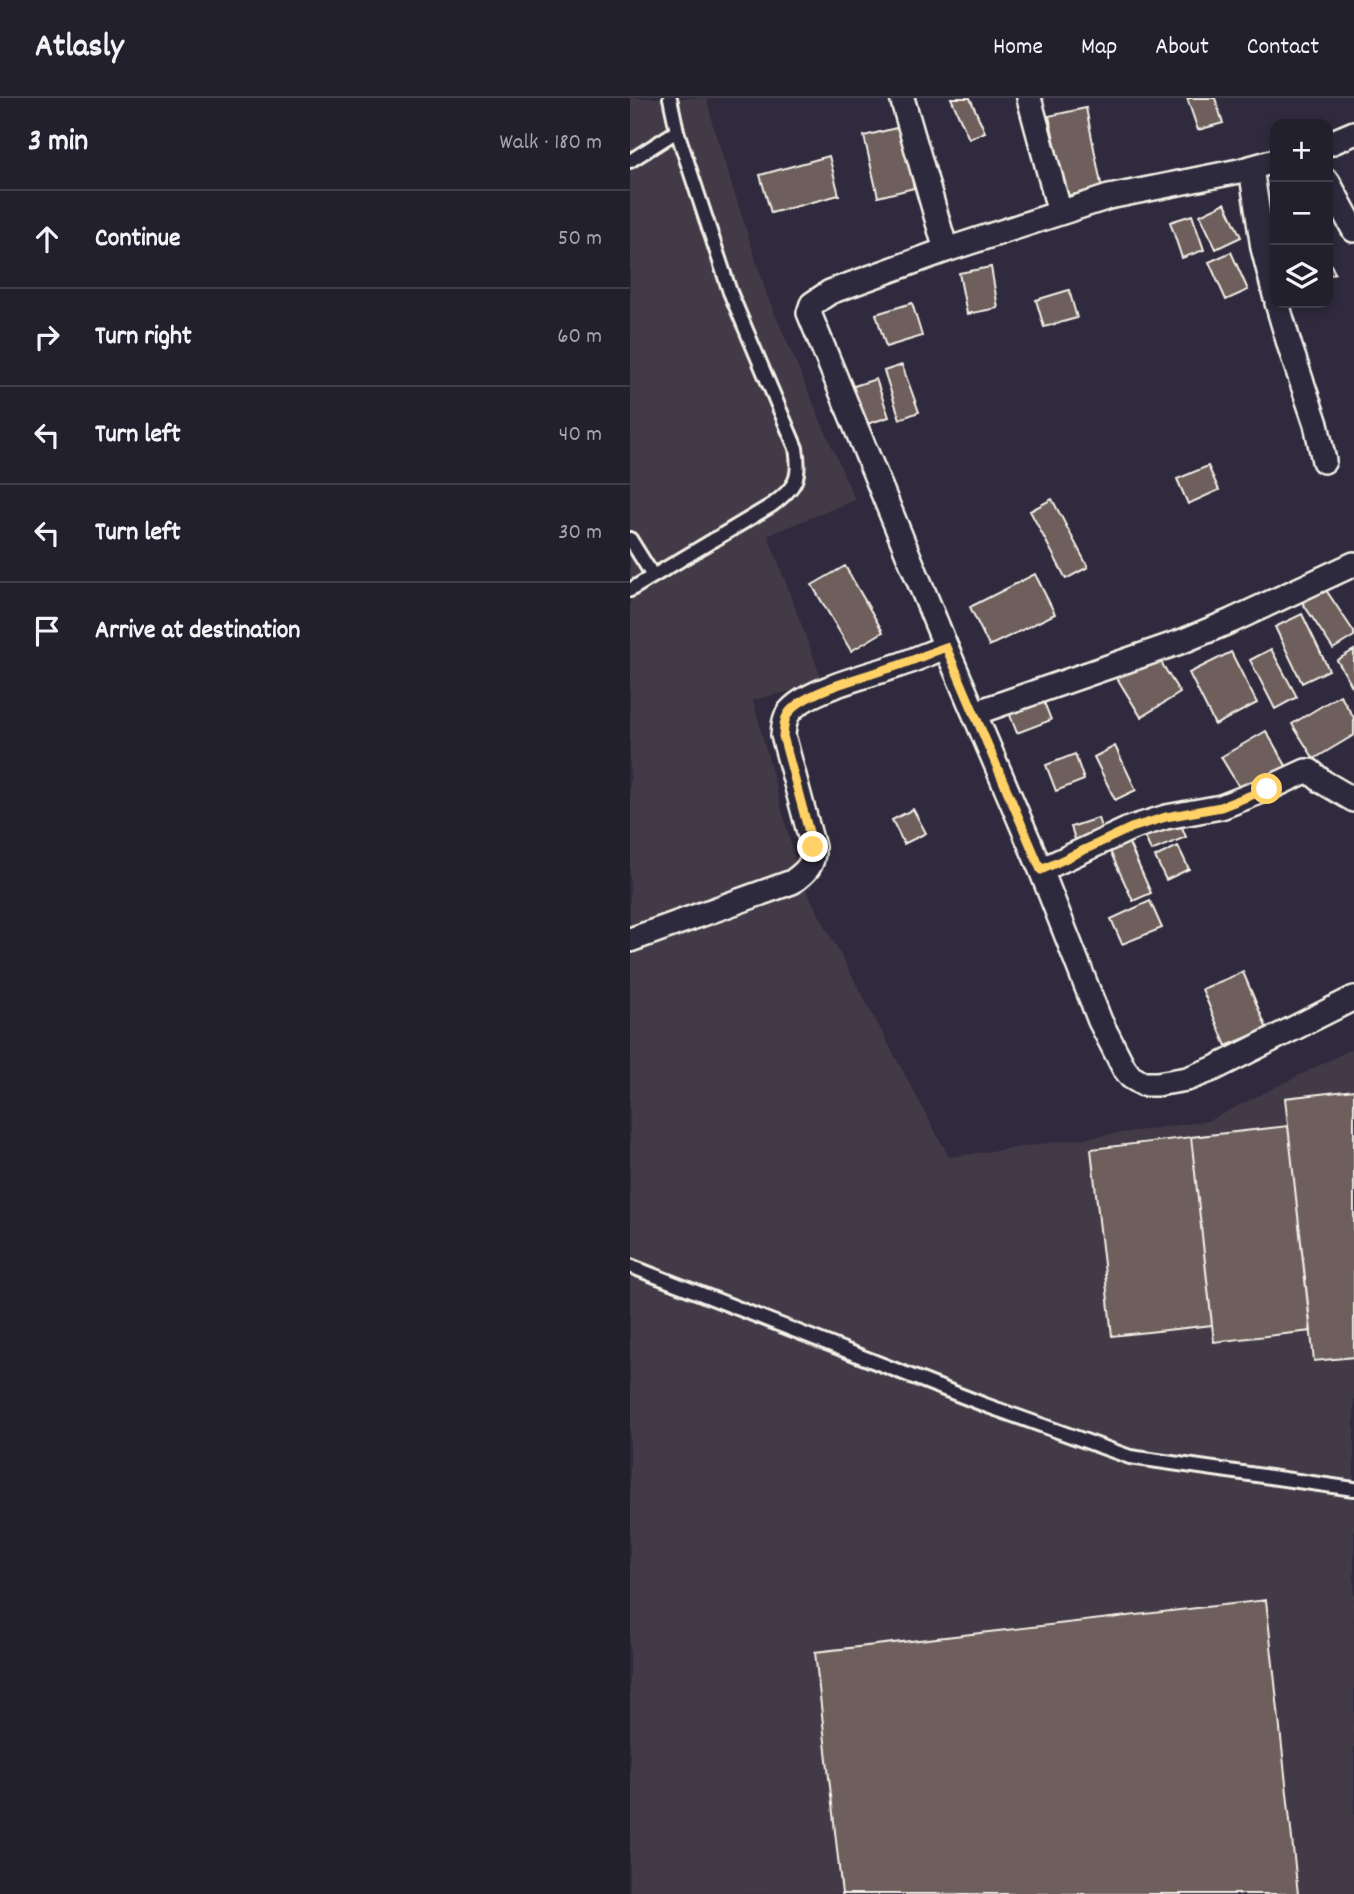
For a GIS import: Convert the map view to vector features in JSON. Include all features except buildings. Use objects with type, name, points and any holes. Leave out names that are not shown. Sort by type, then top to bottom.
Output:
[{"type":"street","points":[[902,98],[946,250]]},
{"type":"street","points":[[1028,98],[1060,213]]},
{"type":"street","points":[[1333,142],[1354,133]]},
{"type":"street","points":[[1270,162],[1109,197],[946,250],[830,292],[812,304],[809,313],[1041,870],[1101,1021],[1131,1077],[1143,1084],[1187,1079],[1213,1069],[1354,998]]},
{"type":"street","points":[[1251,168],[1270,275]]},
{"type":"street","points":[[1333,191],[1354,230]]},
{"type":"street","points":[[1278,308],[1316,424],[1324,461]]},
{"type":"street","points":[[975,713],[1183,641],[1354,564]]},
{"type":"street","points":[[630,940],[792,881],[808,870],[814,857],[813,847],[783,736],[787,715],[800,702],[814,695],[946,647]]},
{"type":"street","points":[[1041,870],[1131,828],[1166,817],[1221,807],[1306,771],[1354,800]]},
{"type":"lane","points":[[630,590],[788,494],[798,474],[796,448],[730,292],[677,131],[670,98]]},
{"type":"lane","points":[[630,161],[677,131]]},
{"type":"lane","points":[[630,539],[653,576]]},
{"type":"lane","points":[[630,1266],[985,1405],[1130,1457],[1354,1489]]},
{"type":"shaded area","points":[[630,98],[707,98],[713,126],[768,298],[855,500],[768,535],[823,683],[753,700],[800,879],[949,1157],[1208,1121],[1354,1048],[1354,1894],[630,1894]]},
{"type":"route","points":[[813,847],[783,736],[787,715],[800,702],[814,695],[946,647],[1041,870],[1131,828],[1166,817],[1221,807],[1267,789]]}]
